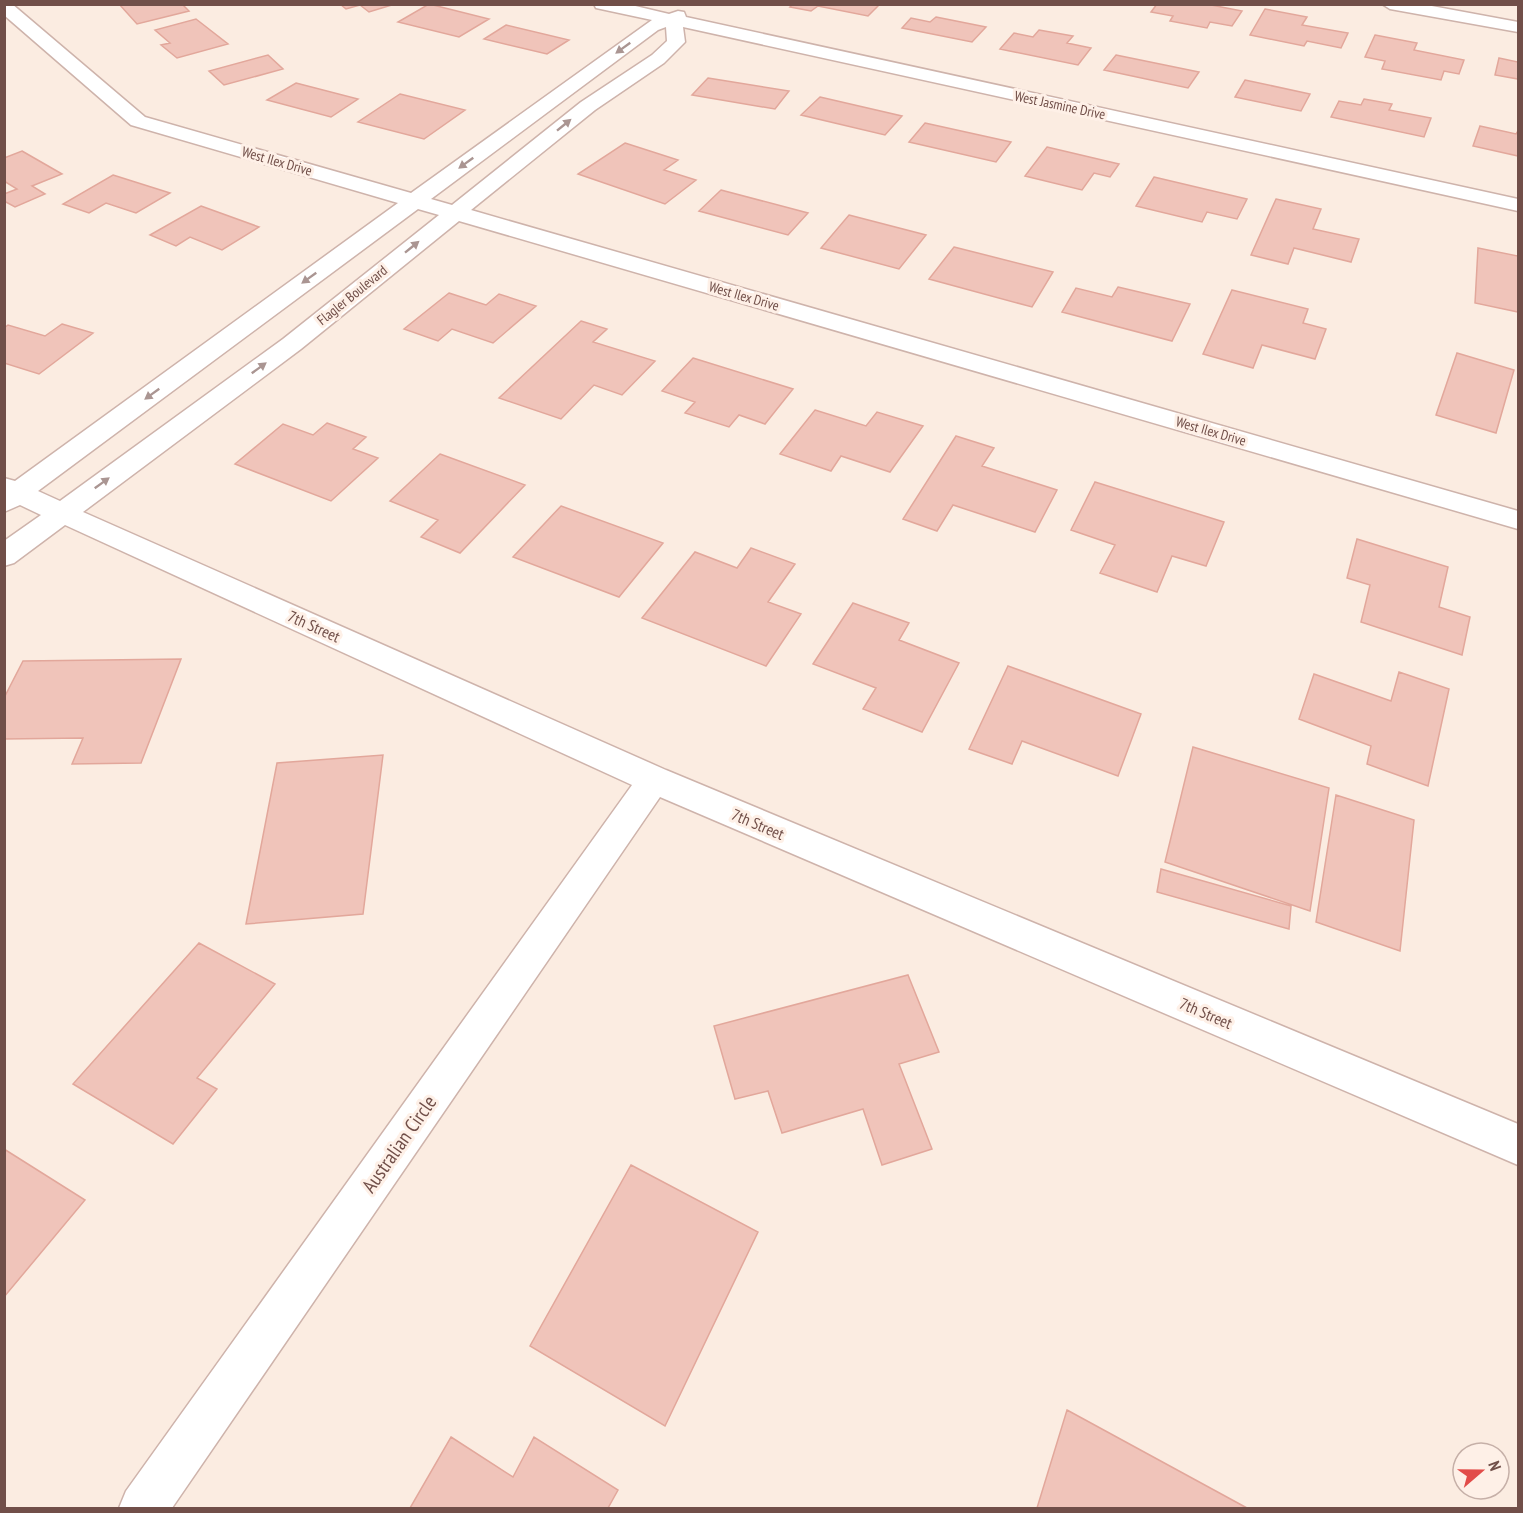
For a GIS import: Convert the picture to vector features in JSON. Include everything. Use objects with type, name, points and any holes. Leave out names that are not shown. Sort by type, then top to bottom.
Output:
[{"type":"street","name":"West Jasmine Drive","points":[[602,4],[1518,205]]},
{"type":"street","points":[[1390,4],[1518,27]]},
{"type":"street","name":"West Ilex Drive","points":[[4,6],[138,121],[1518,520]]},
{"type":"street","points":[[9,494],[652,26],[674,20],[693,6]]},
{"type":"street","name":"Flagler Boulevard","points":[[4,556],[292,344],[588,106],[658,59],[676,42],[674,20]]},
{"type":"street","name":"7th Street","points":[[9,494],[62,512],[654,780],[1518,1145]]},
{"type":"street","name":"Australian Circle","points":[[143,1509],[654,780]]},
{"type":"building","points":[[119,4],[182,4],[189,11],[137,24]]},
{"type":"building","points":[[340,4],[395,4],[369,12],[360,5],[346,9]]},
{"type":"building","points":[[429,4],[489,19],[459,37],[398,22]]},
{"type":"building","points":[[793,4],[880,4],[868,16],[818,6],[811,11],[790,7]]},
{"type":"building","points":[[1157,4],[1206,4],[1242,11],[1232,26],[1210,22],[1207,28],[1170,21],[1173,16],[1151,12]]},
{"type":"building","points":[[1265,9],[1307,17],[1302,25],[1348,33],[1341,48],[1307,41],[1304,46],[1250,35]]},
{"type":"building","points":[[936,17],[986,27],[972,42],[902,28],[911,18],[930,22]]},
{"type":"building","points":[[196,19],[228,44],[177,58],[161,45],[170,43],[155,30]]},
{"type":"building","points":[[506,25],[569,40],[547,54],[484,39]]},
{"type":"building","points":[[1039,30],[1073,36],[1067,43],[1091,48],[1078,65],[1000,49],[1014,33],[1033,37]]},
{"type":"building","points":[[1375,35],[1417,43],[1414,50],[1464,60],[1459,74],[1444,71],[1441,80],[1382,69],[1385,61],[1365,57]]},
{"type":"building","points":[[268,55],[283,69],[224,85],[209,71]]},
{"type":"building","points":[[1116,55],[1199,72],[1188,88],[1104,70]]},
{"type":"building","points":[[1499,58],[1518,62],[1518,79],[1495,75]]},
{"type":"building","points":[[708,78],[789,91],[775,109],[692,95]]},
{"type":"building","points":[[1245,80],[1310,94],[1301,111],[1235,97]]},
{"type":"building","points":[[296,83],[358,99],[331,117],[267,100]]},
{"type":"building","points":[[400,94],[465,110],[424,139],[358,122]]},
{"type":"building","points":[[820,97],[902,116],[885,135],[801,115]]},
{"type":"building","points":[[1364,99],[1392,104],[1389,110],[1431,118],[1424,137],[1331,117],[1339,101],[1361,105]]},
{"type":"building","points":[[925,123],[1011,142],[996,162],[909,142]]},
{"type":"building","points":[[1480,126],[1516,134],[1518,131],[1518,156],[1473,146]]},
{"type":"building","points":[[625,143],[678,160],[664,170],[696,180],[665,204],[578,174]]},
{"type":"building","points":[[1047,147],[1119,164],[1110,177],[1094,173],[1082,190],[1025,176]]},
{"type":"building","points":[[22,151],[62,174],[32,186],[45,194],[15,207],[4,201],[4,194],[17,189],[4,181],[4,158]]},
{"type":"building","points":[[113,175],[170,193],[136,213],[106,203],[89,213],[63,204]]},
{"type":"building","points":[[1154,177],[1247,199],[1237,219],[1207,212],[1202,222],[1136,206]]},
{"type":"building","points":[[721,190],[808,213],[788,235],[699,211]]},
{"type":"building","points":[[1276,199],[1321,209],[1313,229],[1359,239],[1351,262],[1294,248],[1288,264],[1251,255]]},
{"type":"building","points":[[201,206],[259,227],[222,250],[190,237],[176,246],[150,235]]},
{"type":"building","points":[[849,215],[926,235],[899,269],[821,248]]},
{"type":"building","points":[[954,247],[1053,272],[1032,307],[929,279]]},
{"type":"building","points":[[1478,248],[1518,256],[1518,312],[1475,303]]},
{"type":"building","points":[[1118,287],[1190,304],[1172,341],[1062,312],[1076,288],[1112,297]]},
{"type":"building","points":[[1232,290],[1308,309],[1303,323],[1326,329],[1315,359],[1262,345],[1253,368],[1203,354]]},
{"type":"building","points":[[449,293],[486,305],[499,294],[536,306],[493,343],[452,329],[438,341],[404,329]]},
{"type":"building","points":[[581,321],[607,329],[593,342],[655,361],[622,395],[594,385],[561,419],[499,398]]},
{"type":"building","points":[[62,324],[93,333],[39,374],[4,363],[4,328],[8,325],[45,336]]},
{"type":"building","points":[[1457,353],[1514,370],[1496,433],[1436,415]]},
{"type":"building","points":[[693,358],[793,389],[765,424],[739,415],[729,427],[685,413],[695,402],[662,391]]},
{"type":"building","points":[[815,410],[866,426],[877,412],[923,426],[890,472],[841,456],[831,471],[780,454]]},
{"type":"building","points":[[327,423],[366,437],[353,449],[378,458],[331,501],[235,464],[283,424],[313,435]]},
{"type":"building","points":[[956,436],[994,448],[982,466],[1057,490],[1035,532],[953,505],[937,531],[903,519]]},
{"type":"building","points":[[440,454],[525,485],[460,553],[421,537],[438,520],[390,501]]},
{"type":"building","points":[[1095,482],[1224,522],[1206,566],[1172,556],[1157,592],[1100,573],[1115,545],[1071,530]]},
{"type":"building","points":[[561,506],[663,543],[619,597],[513,557]]},
{"type":"building","points":[[1357,539],[1448,567],[1439,607],[1470,617],[1462,655],[1361,622],[1370,585],[1347,578]]},
{"type":"building","points":[[751,548],[795,564],[768,602],[801,614],[766,666],[642,618],[695,552],[737,568]]},
{"type":"building","points":[[853,603],[909,623],[899,640],[959,663],[922,732],[863,709],[876,688],[813,664]]},
{"type":"building","points":[[181,659],[141,763],[72,764],[83,738],[4,739],[4,698],[23,661]]},
{"type":"building","points":[[1008,666],[1141,714],[1118,776],[1022,741],[1012,764],[969,749]]},
{"type":"building","points":[[1399,672],[1449,689],[1428,786],[1367,764],[1371,746],[1299,719],[1314,674],[1391,701]]},
{"type":"building","points":[[1193,747],[1329,788],[1310,911],[1165,862]]},
{"type":"building","points":[[383,755],[363,914],[246,924],[277,763]]},
{"type":"building","points":[[1336,795],[1414,820],[1400,951],[1316,922]]},
{"type":"building","points":[[1161,869],[1291,906],[1289,929],[1157,892]]},
{"type":"building","points":[[199,943],[275,984],[197,1078],[217,1089],[173,1144],[73,1084]]},
{"type":"building","points":[[908,975],[939,1052],[899,1064],[932,1149],[882,1165],[863,1109],[782,1133],[768,1091],[735,1099],[714,1026]]},
{"type":"building","points":[[4,1149],[85,1200],[4,1297]]},
{"type":"building","points":[[631,1165],[758,1232],[665,1426],[530,1346]]},
{"type":"building","points":[[1067,1410],[1247,1508],[1037,1508]]},
{"type":"building","points":[[451,1437],[513,1477],[534,1437],[618,1490],[608,1508],[410,1508]]}]
